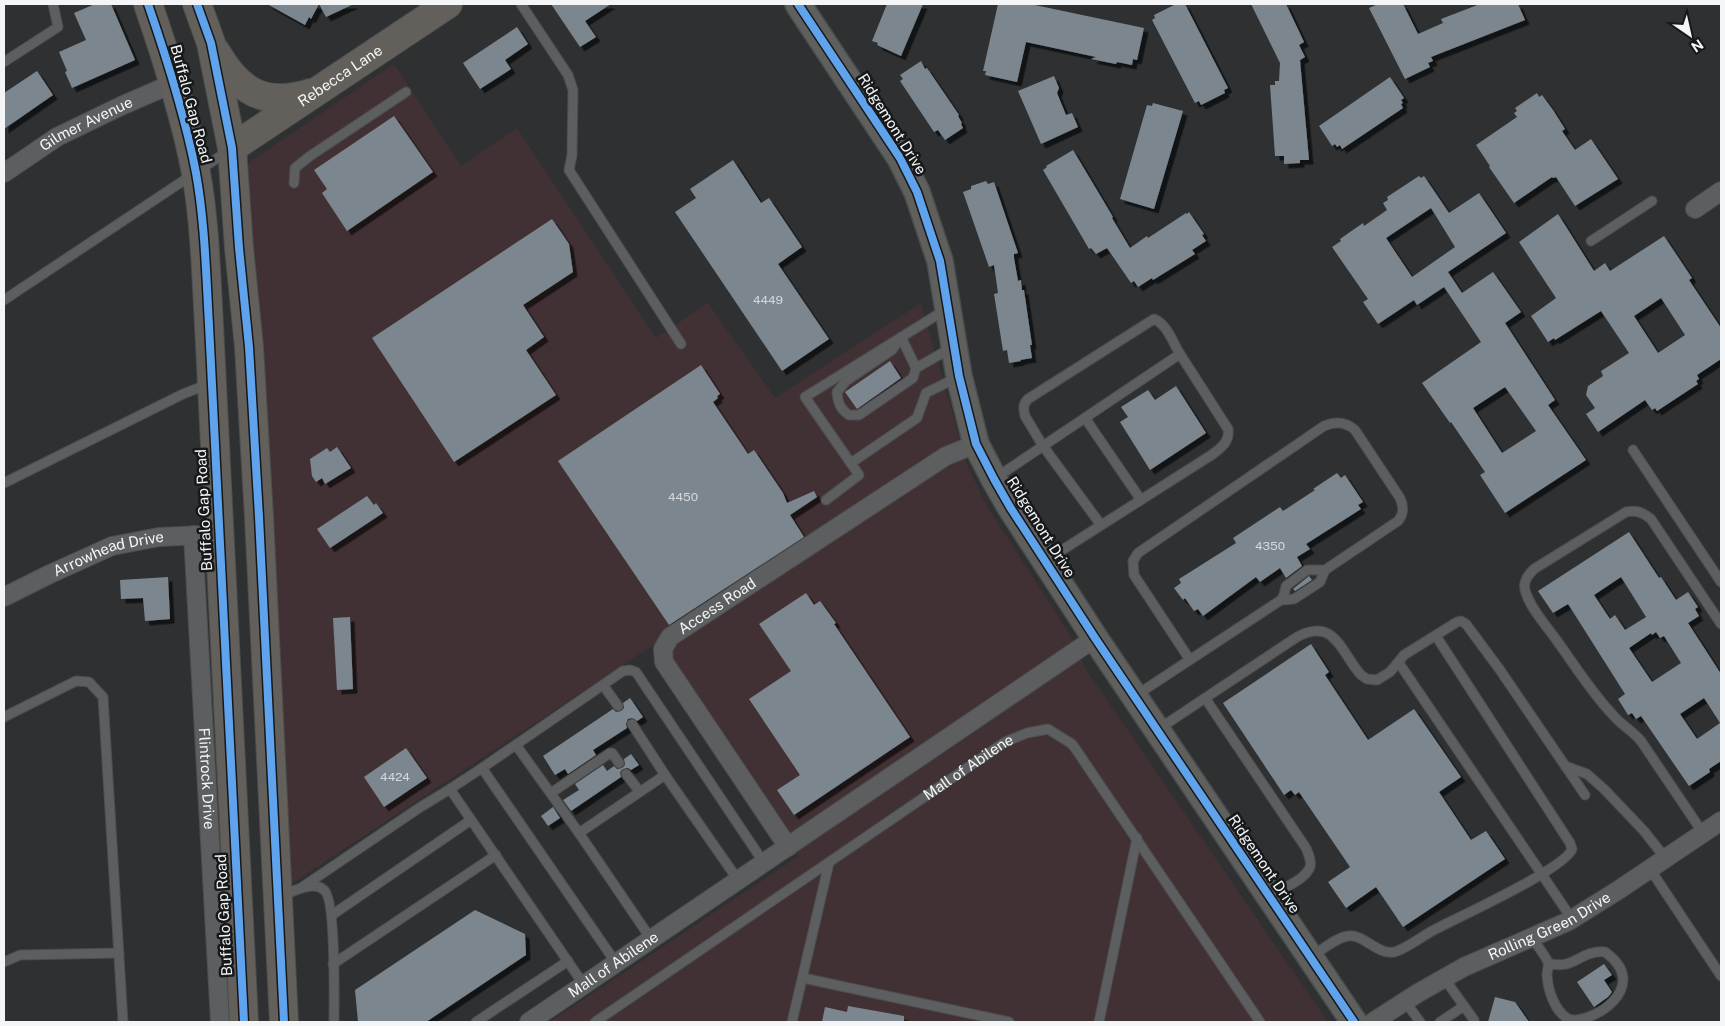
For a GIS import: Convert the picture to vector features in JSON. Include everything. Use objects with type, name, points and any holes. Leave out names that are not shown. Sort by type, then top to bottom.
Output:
[{"type":"main road","name":"Buffalo Gap Road","points":[[148,4],[174,83],[196,173],[203,233],[212,383],[206,535],[244,1022]]},
{"type":"main road","name":"Buffalo Gap Road","points":[[197,4],[211,43],[232,148],[239,248],[249,347],[270,747],[290,893],[284,1022]]},
{"type":"main road","name":"Rebecca Lane","points":[[232,148],[448,4]]},
{"type":"main road","points":[[211,43],[235,80],[262,96],[295,98],[319,90]]},
{"type":"street","name":"Ridgemont Drive","points":[[798,4],[900,158],[917,192],[937,252],[959,376],[976,444],[994,479],[1010,507],[1095,638],[1354,1022]]},
{"type":"street","name":"Gilmer Avenue","points":[[4,173],[57,137],[174,83]]},
{"type":"street","points":[[1695,209],[1721,191]]},
{"type":"street","name":"Access Road","points":[[788,847],[664,662],[663,649],[670,638],[946,456],[976,444]]},
{"type":"street","name":"Arrowhead Drive","points":[[4,597],[112,546],[159,537],[206,535]]},
{"type":"street","name":"Flintrock Drive","points":[[206,535],[220,1022]]},
{"type":"street","name":"Mall of Abilene","points":[[529,1022],[1095,638]]},
{"type":"street","name":"Rolling Green Drive","points":[[1372,1022],[1464,967],[1572,919],[1721,821]]},
{"type":"lane","points":[[4,62],[58,26],[52,4]]},
{"type":"lane","points":[[521,4],[568,75],[573,90],[572,155],[569,170],[681,344]]},
{"type":"lane","points":[[294,183],[295,168],[406,92]]},
{"type":"lane","points":[[4,300],[232,148]]},
{"type":"lane","points":[[1591,241],[1652,201]]},
{"type":"lane","points":[[826,500],[859,476],[805,397],[948,308]]},
{"type":"lane","points":[[1045,561],[1213,454],[1226,442],[1229,435],[1228,428],[1163,326],[1154,319],[1028,399],[1024,404],[1025,416],[1043,446],[1101,525]]},
{"type":"lane","points":[[901,337],[916,368],[913,378],[859,415],[849,415],[842,410],[838,402],[837,392],[846,381],[892,350],[901,337]]},
{"type":"lane","points":[[916,368],[954,347]]},
{"type":"lane","points":[[994,479],[1180,354]]},
{"type":"lane","points":[[851,463],[917,418],[926,393],[959,376]]},
{"type":"lane","points":[[4,483],[183,394],[212,383]]},
{"type":"lane","points":[[1085,418],[1141,500]]},
{"type":"lane","points":[[1190,660],[1134,575],[1134,561],[1138,553],[1324,426],[1338,423],[1351,426],[1400,498],[1403,511],[1402,517],[1325,570],[1320,582],[1294,599],[1281,600]]},
{"type":"lane","points":[[1633,450],[1721,582]]},
{"type":"lane","points":[[1703,833],[1641,740],[1621,724],[1600,701],[1548,629],[1525,592],[1525,581],[1534,569],[1626,512],[1635,510],[1642,512],[1650,519],[1721,624]]},
{"type":"lane","points":[[1135,696],[1281,600],[1286,586],[1307,570],[1325,570]]},
{"type":"lane","points":[[1157,730],[1297,637],[1313,630],[1322,630],[1331,635],[1354,667],[1368,679],[1377,680],[1390,672],[1404,655],[1461,621],[1466,624],[1500,670],[1585,794]]},
{"type":"lane","points":[[1310,958],[1341,938],[1349,936],[1356,937],[1386,952],[1395,952],[1541,874],[1571,853],[1570,843],[1436,636]]},
{"type":"lane","points":[[1399,663],[1572,919]]},
{"type":"lane","points":[[290,893],[482,768],[603,684],[624,671],[630,670],[636,672],[764,864]]},
{"type":"lane","points":[[4,717],[76,681],[88,682],[103,697],[123,1022]]},
{"type":"lane","points":[[603,684],[618,706]]},
{"type":"lane","points":[[1205,698],[1306,848],[1311,860],[1310,867],[1300,878],[1269,897]]},
{"type":"lane","points":[[632,724],[738,880]]},
{"type":"lane","name":"Mall of Abilene","points":[[595,1022],[1005,742],[1027,733],[1048,730],[1072,744],[1260,1022]]},
{"type":"lane","points":[[516,745],[579,833],[650,939]]},
{"type":"lane","points":[[551,793],[610,753],[619,763]]},
{"type":"lane","points":[[1564,766],[1587,774],[1604,788],[1666,858]]},
{"type":"lane","points":[[482,768],[616,963]]},
{"type":"lane","points":[[626,774],[640,792]]},
{"type":"lane","points":[[579,833],[665,775]]},
{"type":"lane","points":[[450,789],[584,985]]},
{"type":"lane","points":[[332,915],[471,820]]},
{"type":"lane","points":[[1099,1022],[1137,838]]},
{"type":"lane","points":[[332,964],[496,855]]},
{"type":"lane","points":[[792,1022],[829,863]]},
{"type":"lane","points":[[1650,869],[1721,976]]},
{"type":"lane","points":[[290,893],[316,886],[324,889],[329,896],[332,915],[334,1022]]},
{"type":"lane","points":[[1531,937],[1548,963],[1547,980],[1550,993],[1556,1006],[1568,1019],[1584,1021],[1606,1009],[1620,996],[1623,979],[1621,970],[1617,962],[1605,952],[1590,952],[1567,965],[1559,966],[1548,963]]},
{"type":"lane","points":[[4,962],[20,955],[119,953]]},
{"type":"lane","points":[[476,1022],[568,961]]},
{"type":"lane","points":[[802,978],[1010,1022]]},
{"type":"lane","points":[[1444,978],[1474,1020]]},
{"type":"lane","points":[[1405,1001],[1420,1022]]},
{"type":"lane","points":[[1440,1022],[1464,1006]]},
{"type":"shaded area","points":[[394,64],[461,166],[517,128],[656,338],[708,303],[775,398],[921,303],[967,465],[987,506],[1074,641],[1083,665],[1328,1022],[550,1022],[799,856],[658,642],[288,886],[241,168]]},
{"type":"building","points":[[95,4],[111,4],[135,60],[72,88],[59,52],[86,40],[74,13]]},
{"type":"building","points":[[267,4],[319,4],[311,19],[309,17],[305,25]]},
{"type":"building","points":[[319,4],[354,4],[326,17]]},
{"type":"building","points":[[551,4],[611,4],[585,21],[596,37],[580,47]]},
{"type":"building","points":[[887,4],[923,4],[901,56],[872,41]]},
{"type":"building","points":[[998,4],[1030,4],[1144,28],[1137,60],[1133,59],[1132,65],[1117,62],[1116,64],[1091,59],[1096,57],[1026,42],[1017,82],[985,75],[986,71],[983,71]]},
{"type":"building","points":[[1176,4],[1185,4],[1228,88],[1224,90],[1225,93],[1201,105],[1199,101],[1195,103],[1152,20],[1155,18],[1154,15]]},
{"type":"building","points":[[1251,4],[1286,4],[1304,42],[1299,45],[1305,57],[1300,60],[1309,160],[1300,160],[1300,163],[1284,164],[1284,156],[1275,156],[1270,85],[1275,85],[1275,81],[1279,81],[1280,63]]},
{"type":"building","points":[[1378,4],[1403,4],[1418,34],[1443,23],[1441,19],[1480,4],[1518,4],[1525,20],[1431,57],[1433,61],[1428,63],[1430,67],[1405,79],[1369,8]]},
{"type":"building","points":[[517,27],[528,44],[505,60],[511,69],[480,89],[463,63]]},
{"type":"building","points":[[921,61],[959,115],[962,123],[963,128],[945,140],[938,130],[934,132],[900,81],[903,79],[900,75]]},
{"type":"building","points":[[37,71],[53,95],[4,129],[4,93]]},
{"type":"building","points":[[1054,76],[1059,88],[1057,93],[1066,115],[1072,113],[1078,127],[1041,144],[1018,91]]},
{"type":"building","points":[[1390,77],[1404,98],[1401,100],[1403,108],[1342,149],[1340,145],[1337,147],[1335,144],[1332,146],[1319,126]]},
{"type":"building","points":[[1537,93],[1539,97],[1542,95],[1553,110],[1565,129],[1562,131],[1575,150],[1591,139],[1618,179],[1575,206],[1556,177],[1552,177],[1514,203],[1476,145],[1517,117],[1514,113],[1517,111],[1515,108]]},
{"type":"building","points":[[1153,103],[1183,111],[1154,209],[1120,199],[1147,105],[1152,106]]},
{"type":"building","points":[[394,116],[433,172],[347,231],[322,193],[327,189],[314,170]]},
{"type":"building","points":[[1073,150],[1130,248],[1189,212],[1204,234],[1202,235],[1206,241],[1192,250],[1195,254],[1153,280],[1152,278],[1138,287],[1134,281],[1131,283],[1107,248],[1096,254],[1091,248],[1089,249],[1043,170],[1046,166]]},
{"type":"building","points":[[733,160],[761,203],[769,198],[802,247],[778,264],[829,339],[782,371],[675,212],[696,198],[690,189]]},
{"type":"building","points":[[1419,176],[1421,178],[1424,176],[1449,213],[1479,193],[1506,233],[1448,272],[1462,293],[1493,272],[1521,312],[1505,323],[1555,400],[1548,405],[1586,460],[1505,513],[1480,475],[1485,472],[1422,383],[1481,342],[1444,287],[1417,305],[1414,300],[1378,324],[1363,302],[1368,299],[1332,247],[1363,223],[1364,226],[1387,210],[1383,203],[1388,200],[1387,197]],"holes":[[[1431,208],[1455,247],[1412,277],[1386,238]],[[1505,387],[1536,431],[1502,453],[1473,408]]]},
{"type":"building","points":[[986,181],[988,184],[994,182],[1018,253],[1014,254],[1014,258],[1018,281],[1021,280],[1022,290],[1024,290],[1032,345],[1030,345],[1032,358],[1009,363],[1007,350],[1003,351],[994,294],[998,293],[994,265],[989,267],[963,192],[971,189],[971,186]]},
{"type":"building","points":[[1558,214],[1594,271],[1605,263],[1610,271],[1664,236],[1692,278],[1689,280],[1721,328],[1721,359],[1697,375],[1699,379],[1696,381],[1698,384],[1657,411],[1655,408],[1652,410],[1645,400],[1598,432],[1586,414],[1595,408],[1586,395],[1588,386],[1603,376],[1601,371],[1629,353],[1601,311],[1555,340],[1554,338],[1548,342],[1531,316],[1556,298],[1519,242]],"holes":[[[1661,298],[1685,335],[1658,353],[1634,316]]]},
{"type":"building","points":[[552,219],[569,244],[573,272],[523,305],[544,337],[526,350],[556,395],[454,462],[372,338]]},
{"type":"building","points":[[890,361],[901,378],[857,409],[845,392]]},
{"type":"building","points":[[701,365],[720,394],[713,402],[748,454],[754,450],[783,493],[787,503],[814,491],[817,497],[790,515],[804,537],[669,625],[558,461]]},
{"type":"building","points":[[1176,386],[1206,433],[1150,470],[1120,422],[1128,417],[1121,407],[1148,390],[1155,400]]},
{"type":"building","points":[[337,447],[351,468],[325,484],[322,478],[316,482],[312,476],[310,459],[327,448],[330,452]]},
{"type":"building","points":[[1337,473],[1341,478],[1345,475],[1363,502],[1358,505],[1361,509],[1306,544],[1310,549],[1297,557],[1302,566],[1286,578],[1280,568],[1260,582],[1256,577],[1203,616],[1198,609],[1194,611],[1185,598],[1183,600],[1174,588],[1181,583],[1179,579],[1236,543],[1233,538],[1280,507],[1283,511]]},
{"type":"building","points":[[367,496],[374,505],[376,503],[383,513],[330,548],[317,529]]},
{"type":"building","points":[[1629,532],[1676,600],[1688,592],[1698,607],[1695,609],[1699,616],[1688,623],[1721,674],[1721,761],[1709,769],[1710,772],[1689,786],[1641,716],[1636,719],[1632,713],[1628,715],[1618,699],[1625,694],[1568,604],[1553,613],[1538,591]],"holes":[[[1621,577],[1646,617],[1625,630],[1615,615],[1610,619],[1594,595]],[[1656,632],[1660,638],[1664,636],[1681,663],[1652,682],[1629,648],[1651,633],[1652,635]],[[1704,698],[1720,723],[1697,739],[1680,714]]]},
{"type":"building","points":[[1309,576],[1312,580],[1295,591],[1293,589]]},
{"type":"building","points":[[168,577],[170,619],[145,621],[143,598],[121,599],[120,580]]},
{"type":"building","points":[[806,593],[814,605],[820,601],[836,623],[834,624],[910,737],[794,815],[777,790],[800,775],[749,699],[791,671],[759,624]]},
{"type":"building","points":[[350,617],[353,689],[337,690],[333,618]]},
{"type":"building","points":[[1311,644],[1329,672],[1325,675],[1368,740],[1414,709],[1461,777],[1439,792],[1471,840],[1486,831],[1505,859],[1403,927],[1376,887],[1346,908],[1328,882],[1350,867],[1299,792],[1295,795],[1291,790],[1284,795],[1223,703]]},
{"type":"building","points":[[630,698],[643,717],[637,721],[632,718],[628,719],[627,728],[593,750],[596,755],[568,774],[565,769],[555,775],[543,756],[613,709],[616,712],[621,711],[624,708],[623,703]]},
{"type":"building","points":[[406,748],[427,778],[384,807],[364,777]]},
{"type":"building","points":[[631,754],[639,765],[631,770],[628,768],[623,769],[620,772],[621,777],[571,811],[563,800],[579,790],[575,784],[603,765],[607,771],[614,766],[617,769],[622,768],[625,765],[624,759]]},
{"type":"building","points":[[553,807],[560,818],[548,826],[541,816]]},
{"type":"building","points":[[475,910],[525,934],[526,955],[426,1022],[358,1022],[355,990]]},
{"type":"building","points":[[1604,964],[1612,975],[1604,980],[1612,992],[1594,1007],[1577,982]]},
{"type":"building","points":[[1495,997],[1515,1002],[1529,1022],[1488,1022]]},
{"type":"building","points":[[848,1006],[904,1016],[904,1022],[822,1022],[825,1007],[847,1012]]},
{"type":"cycle path","points":[[148,4],[169,66],[187,130],[196,173],[203,230],[244,1022]]},
{"type":"cycle path","points":[[197,4],[211,43],[232,148],[239,248],[249,347],[284,1022]]},
{"type":"cycle path","points":[[798,4],[900,158],[917,192],[940,261],[959,376],[976,444],[994,479],[1010,507],[1095,638],[1354,1022]]}]
